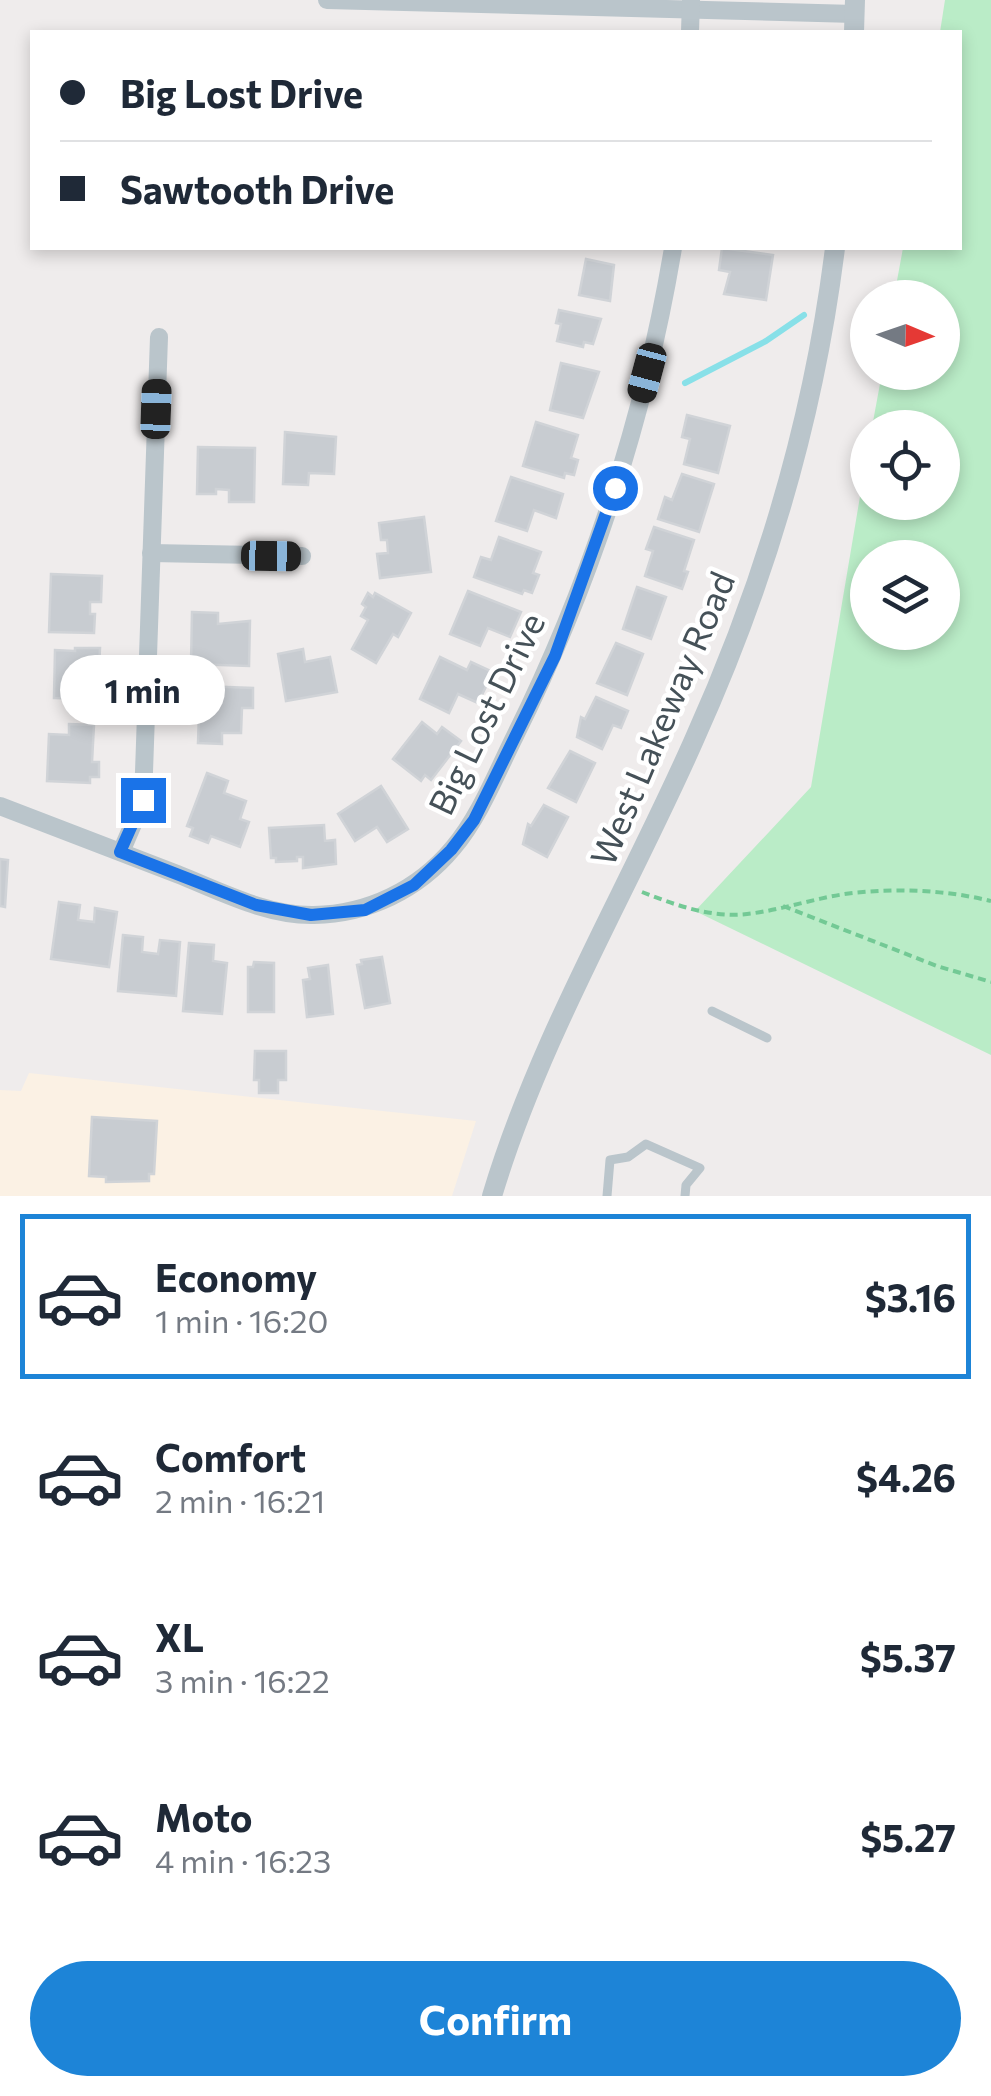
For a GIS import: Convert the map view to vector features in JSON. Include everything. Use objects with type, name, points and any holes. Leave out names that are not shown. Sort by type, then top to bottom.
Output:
[{"type":"street","points":[[327,0],[691,5],[855,16]]},
{"type":"street","points":[[690,30],[691,5]]},
{"type":"street","name":"Big Lost Drive","points":[[0,806],[256,905],[311,915],[365,910],[414,885],[451,850],[474,820],[555,656],[615,488],[647,373],[674,250]]},
{"type":"street","name":"West Lakeway Road","points":[[492,1196],[518,1116],[729,660],[766,555],[797,447],[836,250]]},
{"type":"street","points":[[120,852],[143,800],[160,337]]},
{"type":"street","points":[[151,553],[302,556]]},
{"type":"lane","points":[[712,1012],[767,1038]]},
{"type":"lane","points":[[607,1196],[610,1160],[628,1157],[646,1144],[700,1168],[686,1185],[685,1196]]},
{"type":"path","points":[[625,885],[687,910],[744,914],[849,893],[904,889],[991,900]]},
{"type":"path","points":[[783,906],[938,966],[991,982]]},
{"type":"shaded area","points":[[29,1073],[476,1121],[452,1196],[0,1196],[0,1090],[21,1091]]},
{"type":"green space","points":[[945,0],[991,0],[991,1055],[695,911],[811,787],[850,556],[850,650],[960,650],[960,540],[853,540],[856,520],[960,520],[960,410],[875,410],[879,390],[960,390],[960,280],[897,280],[903,250],[962,250],[962,30],[940,30]]},
{"type":"building","points":[[722,250],[773,255],[766,300],[724,294],[730,272],[719,270]]},
{"type":"building","points":[[586,259],[614,265],[610,301],[579,295]]},
{"type":"building","points":[[559,310],[601,319],[593,344],[584,342],[583,347],[557,341]]},
{"type":"building","points":[[561,363],[599,372],[583,418],[550,410]]},
{"type":"building","points":[[687,415],[730,426],[718,473],[684,464],[690,439],[682,437]]},
{"type":"building","points":[[536,422],[578,435],[571,458],[578,460],[574,475],[565,473],[564,478],[523,466]]},
{"type":"building","points":[[285,432],[336,437],[334,474],[309,473],[308,485],[283,484]]},
{"type":"building","points":[[198,447],[255,448],[254,502],[229,502],[229,490],[197,494]]},
{"type":"building","points":[[682,474],[714,484],[699,532],[658,519],[665,497],[672,500]]},
{"type":"building","points":[[511,477],[563,494],[556,518],[534,510],[527,531],[496,521]]},
{"type":"building","points":[[424,517],[431,572],[380,578],[377,554],[388,553],[379,523]]},
{"type":"building","points":[[654,527],[694,540],[682,589],[645,576],[653,551],[646,549]]},
{"type":"building","points":[[499,537],[541,552],[533,573],[539,575],[532,593],[524,590],[522,594],[474,577],[481,557],[491,560]]},
{"type":"building","points":[[51,574],[102,576],[101,602],[90,602],[90,614],[95,614],[94,633],[49,632]]},
{"type":"building","points":[[637,587],[666,597],[651,639],[623,629]]},
{"type":"building","points":[[468,591],[521,612],[510,637],[488,628],[480,646],[450,634]]},
{"type":"building","points":[[368,593],[411,613],[398,637],[393,634],[376,663],[352,649],[368,620],[361,616]]},
{"type":"building","points":[[192,612],[218,613],[218,624],[250,621],[249,666],[191,664]]},
{"type":"building","points":[[616,643],[643,654],[627,695],[597,683]]},
{"type":"building","points":[[100,648],[99,669],[93,669],[93,676],[89,676],[88,699],[54,698],[55,650]]},
{"type":"building","points":[[303,649],[305,662],[330,657],[337,692],[286,701],[278,654]]},
{"type":"building","points":[[440,657],[467,670],[471,662],[493,672],[478,703],[458,694],[449,713],[420,699]]},
{"type":"building","points":[[201,686],[253,688],[253,708],[242,708],[241,733],[222,733],[222,744],[198,743],[199,714],[192,714],[192,692],[201,692]]},
{"type":"building","points":[[596,697],[628,711],[621,728],[613,725],[602,749],[577,737],[581,717],[585,719]]},
{"type":"building","points":[[422,722],[437,734],[442,727],[461,741],[431,780],[425,775],[421,781],[393,759]]},
{"type":"building","points":[[69,724],[94,725],[92,762],[99,762],[99,777],[90,777],[90,783],[47,781],[49,734],[69,735]]},
{"type":"building","points":[[570,751],[595,763],[576,802],[548,788]]},
{"type":"building","points":[[207,773],[228,781],[224,793],[246,801],[240,819],[249,822],[240,847],[211,836],[208,843],[190,836],[193,828],[187,826]]},
{"type":"building","points":[[381,786],[408,829],[387,842],[377,827],[355,841],[338,814]]},
{"type":"building","points":[[544,805],[568,817],[547,857],[523,844],[528,824],[531,826]]},
{"type":"building","points":[[324,825],[325,841],[335,840],[336,864],[303,868],[303,857],[276,862],[276,858],[271,858],[269,828]]},
{"type":"building","points":[[0,859],[8,860],[5,907],[0,906]]},
{"type":"building","points":[[59,902],[80,905],[78,920],[94,922],[95,908],[117,912],[109,967],[51,959]]},
{"type":"building","points":[[123,935],[143,937],[142,952],[158,954],[160,940],[180,942],[176,996],[118,991]]},
{"type":"building","points":[[189,943],[214,945],[213,961],[227,963],[222,1014],[183,1011]]},
{"type":"building","points":[[382,957],[390,1003],[365,1008],[357,965],[362,964],[361,960]]},
{"type":"building","points":[[254,962],[274,963],[274,1012],[248,1012],[248,967],[253,967]]},
{"type":"building","points":[[328,965],[333,1014],[307,1017],[303,980],[310,979],[308,968]]},
{"type":"building","points":[[255,1051],[286,1051],[286,1080],[278,1080],[278,1093],[259,1093],[259,1080],[254,1080]]},
{"type":"building","points":[[92,1117],[157,1121],[154,1174],[149,1174],[149,1181],[106,1182],[106,1177],[89,1176]]},
{"type":"waterway","points":[[685,383],[766,341],[804,315]]},
{"type":"route","points":[[143,800],[120,852],[256,905],[311,915],[365,910],[414,885],[451,850],[474,820],[555,656],[615,488]]}]
